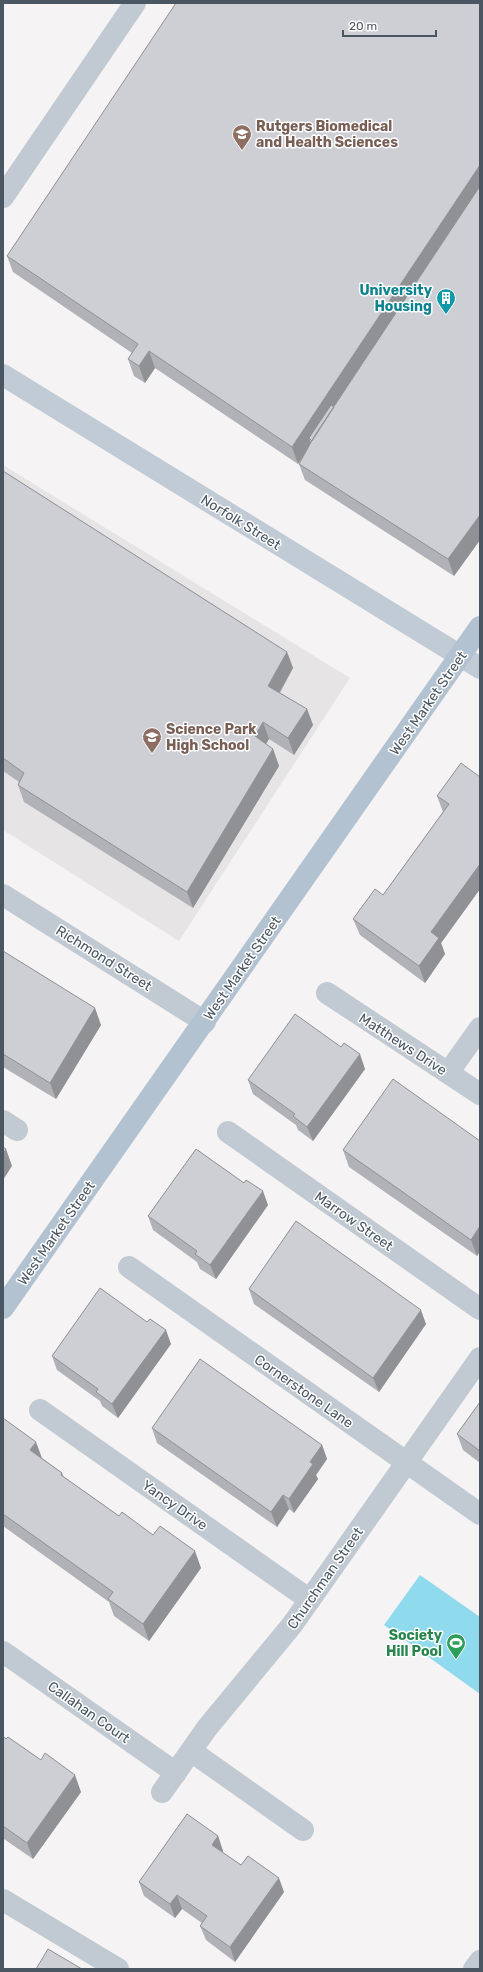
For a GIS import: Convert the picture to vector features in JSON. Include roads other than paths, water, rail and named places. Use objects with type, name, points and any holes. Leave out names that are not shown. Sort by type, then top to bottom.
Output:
[{"type":"main road","name":"Norfolk Street","points":[[3,374],[480,668]]},
{"type":"main road","name":"West Market Street","points":[[3,1308],[205,1022],[480,627]]},
{"type":"street","points":[[3,197],[135,3]]},
{"type":"street","name":"Richmond Street","points":[[3,895],[205,1022]]},
{"type":"street","name":"Matthews Drive","points":[[327,994],[480,1094]]},
{"type":"street","points":[[448,1073],[480,1028]]},
{"type":"street","name":"Marrow Street","points":[[228,1132],[480,1309]]},
{"type":"street","name":"Cornerstone Lane","points":[[129,1268],[480,1514]]},
{"type":"street","name":"Churchman Street","points":[[162,1792],[225,1705],[278,1644],[480,1358]]},
{"type":"street","name":"Yancy Drive","points":[[40,1410],[310,1600]]},
{"type":"street","name":"Callahan Court","points":[[3,1652],[176,1773]]},
{"type":"street","points":[[191,1751],[304,1830]]},
{"type":"street","points":[[3,1900],[118,1969]]},
{"type":"street","points":[[474,1969],[480,1961]]},
{"type":"water","name":"Society Hill Pool","points":[[420,1575],[480,1617],[480,1694],[384,1625]]},
{"type":"place","name":"Rutgers Biomedical and Health Sciences","points":[[242,151]]},
{"type":"place","name":"University Housing","points":[[446,315]]},
{"type":"place","name":"Science Park High School","points":[[152,754]]},
{"type":"place","name":"Society Hill Pool","points":[[456,1660]]}]
